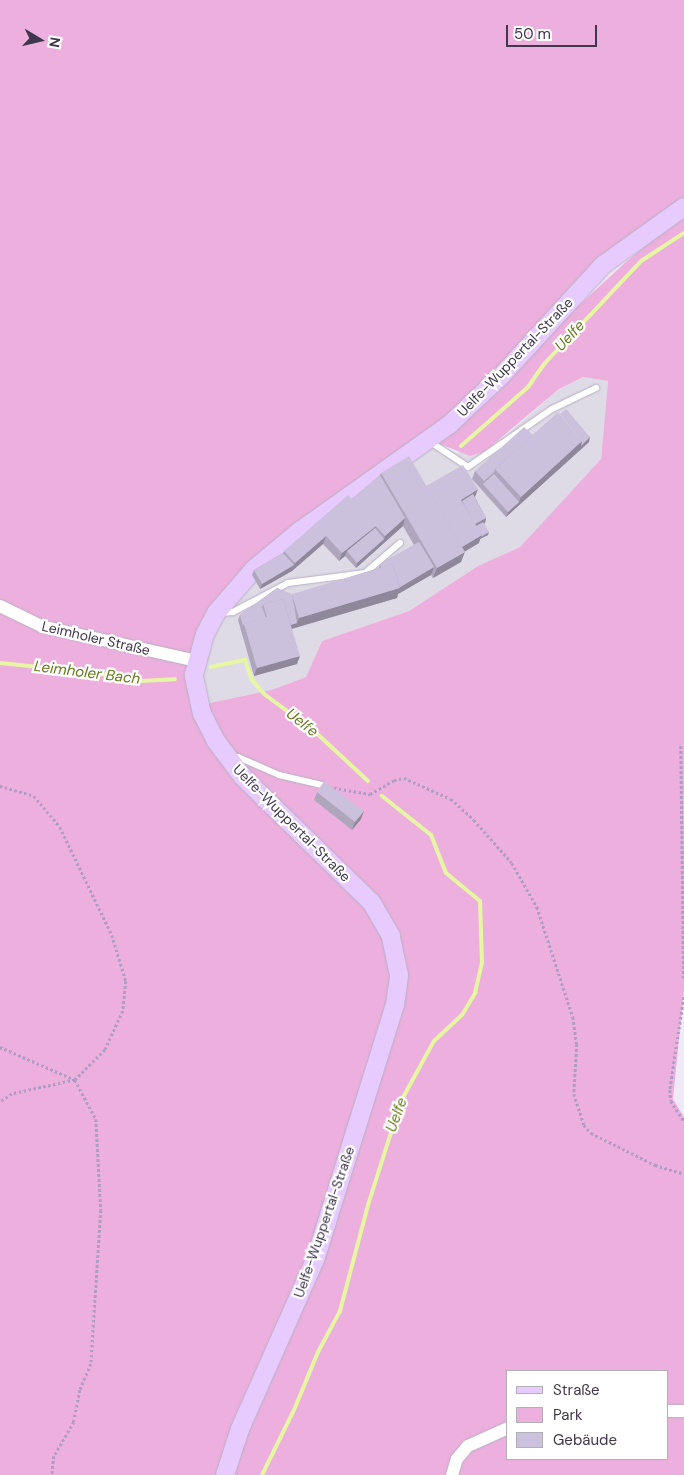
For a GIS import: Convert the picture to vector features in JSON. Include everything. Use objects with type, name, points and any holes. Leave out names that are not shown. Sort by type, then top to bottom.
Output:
[{"type":"main road","name":"Uelfe-Wuppertal-Straße","points":[[225,1475],[240,1429],[315,1260],[395,1005],[399,975],[391,936],[371,902],[229,761],[202,714],[194,675],[196,661],[216,613],[260,563],[316,519],[428,441],[501,376],[603,265],[684,207]]},
{"type":"street","name":"Leimholer Straße","points":[[0,606],[41,626],[196,661]]},
{"type":"street","points":[[669,1411],[684,1411]]},
{"type":"street","points":[[452,1475],[457,1459],[468,1446],[507,1428]]},
{"type":"lane","points":[[428,441],[468,467],[552,409],[596,388]]},
{"type":"lane","points":[[216,613],[233,612],[288,583],[365,573],[400,543]]},
{"type":"lane","points":[[229,761],[238,757],[279,776],[322,785]]},
{"type":"path","points":[[681,746],[684,978]]},
{"type":"path","points":[[322,785],[370,794],[394,780],[404,778],[416,781],[451,799],[474,820],[512,863],[537,907],[566,988],[577,1044],[574,1094],[584,1125],[591,1133],[655,1164],[684,1174]]},
{"type":"path","points":[[0,786],[34,796],[60,827],[112,935],[126,981],[123,1011],[105,1050],[75,1080],[12,1094],[0,1102]]},
{"type":"path","points":[[684,997],[670,1090],[671,1101],[684,1121]]},
{"type":"path","points":[[0,1047],[75,1080],[96,1119],[101,1220],[92,1364],[80,1390],[74,1422],[54,1456],[52,1475]]},
{"type":"shaded area","points":[[583,377],[608,381],[601,459],[520,547],[478,566],[409,611],[322,641],[306,677],[271,690],[200,705],[198,692],[210,636],[251,578],[435,442],[457,453],[504,437],[559,389]]},
{"type":"green space","points":[[0,0],[684,0],[684,207],[603,265],[501,376],[450,424],[301,530],[254,569],[216,613],[205,634],[194,675],[200,705],[271,690],[306,677],[322,641],[409,611],[478,566],[520,547],[601,459],[608,381],[583,377],[559,389],[484,452],[470,456],[435,442],[499,386],[565,318],[627,261],[684,214],[684,989],[673,1099],[684,1117],[684,1406],[669,1406],[669,1370],[507,1370],[507,1460],[669,1460],[669,1414],[684,1415],[684,1475],[227,1475],[241,1430],[297,1310],[317,1260],[388,1038],[401,989],[402,964],[394,934],[373,899],[307,828],[247,772],[201,707],[216,741],[243,777],[348,877],[380,916],[391,936],[399,964],[395,1005],[315,1260],[240,1429],[225,1475],[0,1475]]},
{"type":"building","points":[[566,409],[590,437],[581,446],[582,441],[560,414]]},
{"type":"building","points":[[558,412],[582,441],[521,497],[495,469]]},
{"type":"building","points":[[524,427],[533,435],[484,481],[475,471]]},
{"type":"building","points":[[409,456],[465,552],[437,568],[381,473]]},
{"type":"building","points":[[463,465],[478,489],[461,500],[482,535],[462,547],[426,486]]},
{"type":"building","points":[[494,474],[519,502],[508,512],[483,484]]},
{"type":"building","points":[[380,475],[405,518],[385,536],[376,526],[342,553],[326,536],[295,563],[284,551],[348,495],[352,499]]},
{"type":"building","points":[[473,494],[486,518],[475,524],[462,501]]},
{"type":"building","points":[[483,522],[489,532],[481,537],[482,535],[476,526]]},
{"type":"building","points":[[375,528],[384,539],[357,563],[347,551]]},
{"type":"building","points":[[419,542],[434,567],[400,587],[393,564],[381,568],[380,564]]},
{"type":"building","points":[[283,553],[294,565],[262,584],[254,570]]},
{"type":"building","points":[[393,564],[400,588],[299,618],[292,594]]},
{"type":"building","points":[[277,588],[292,594],[297,623],[291,625],[283,599],[263,604],[262,607],[266,618],[244,624],[243,626],[240,615]]},
{"type":"building","points":[[283,599],[300,656],[257,668],[244,624],[267,617],[263,604]]},
{"type":"building","points":[[324,781],[364,811],[355,822],[317,792]]},
{"type":"waterway","name":"Uelfe","points":[[461,446],[528,387],[545,363],[641,261],[684,233]]},
{"type":"waterway","name":"Uelfe","points":[[211,667],[245,660],[252,680],[264,694],[313,730],[368,781]]},
{"type":"waterway","name":"Leimholer Bach","points":[[0,663],[88,672],[141,681],[175,679]]},
{"type":"waterway","name":"Uelfe","points":[[262,1475],[294,1410],[318,1352],[340,1311],[368,1205],[401,1101],[434,1041],[462,1015],[475,993],[482,963],[480,901],[446,873],[431,835],[382,796]]}]
